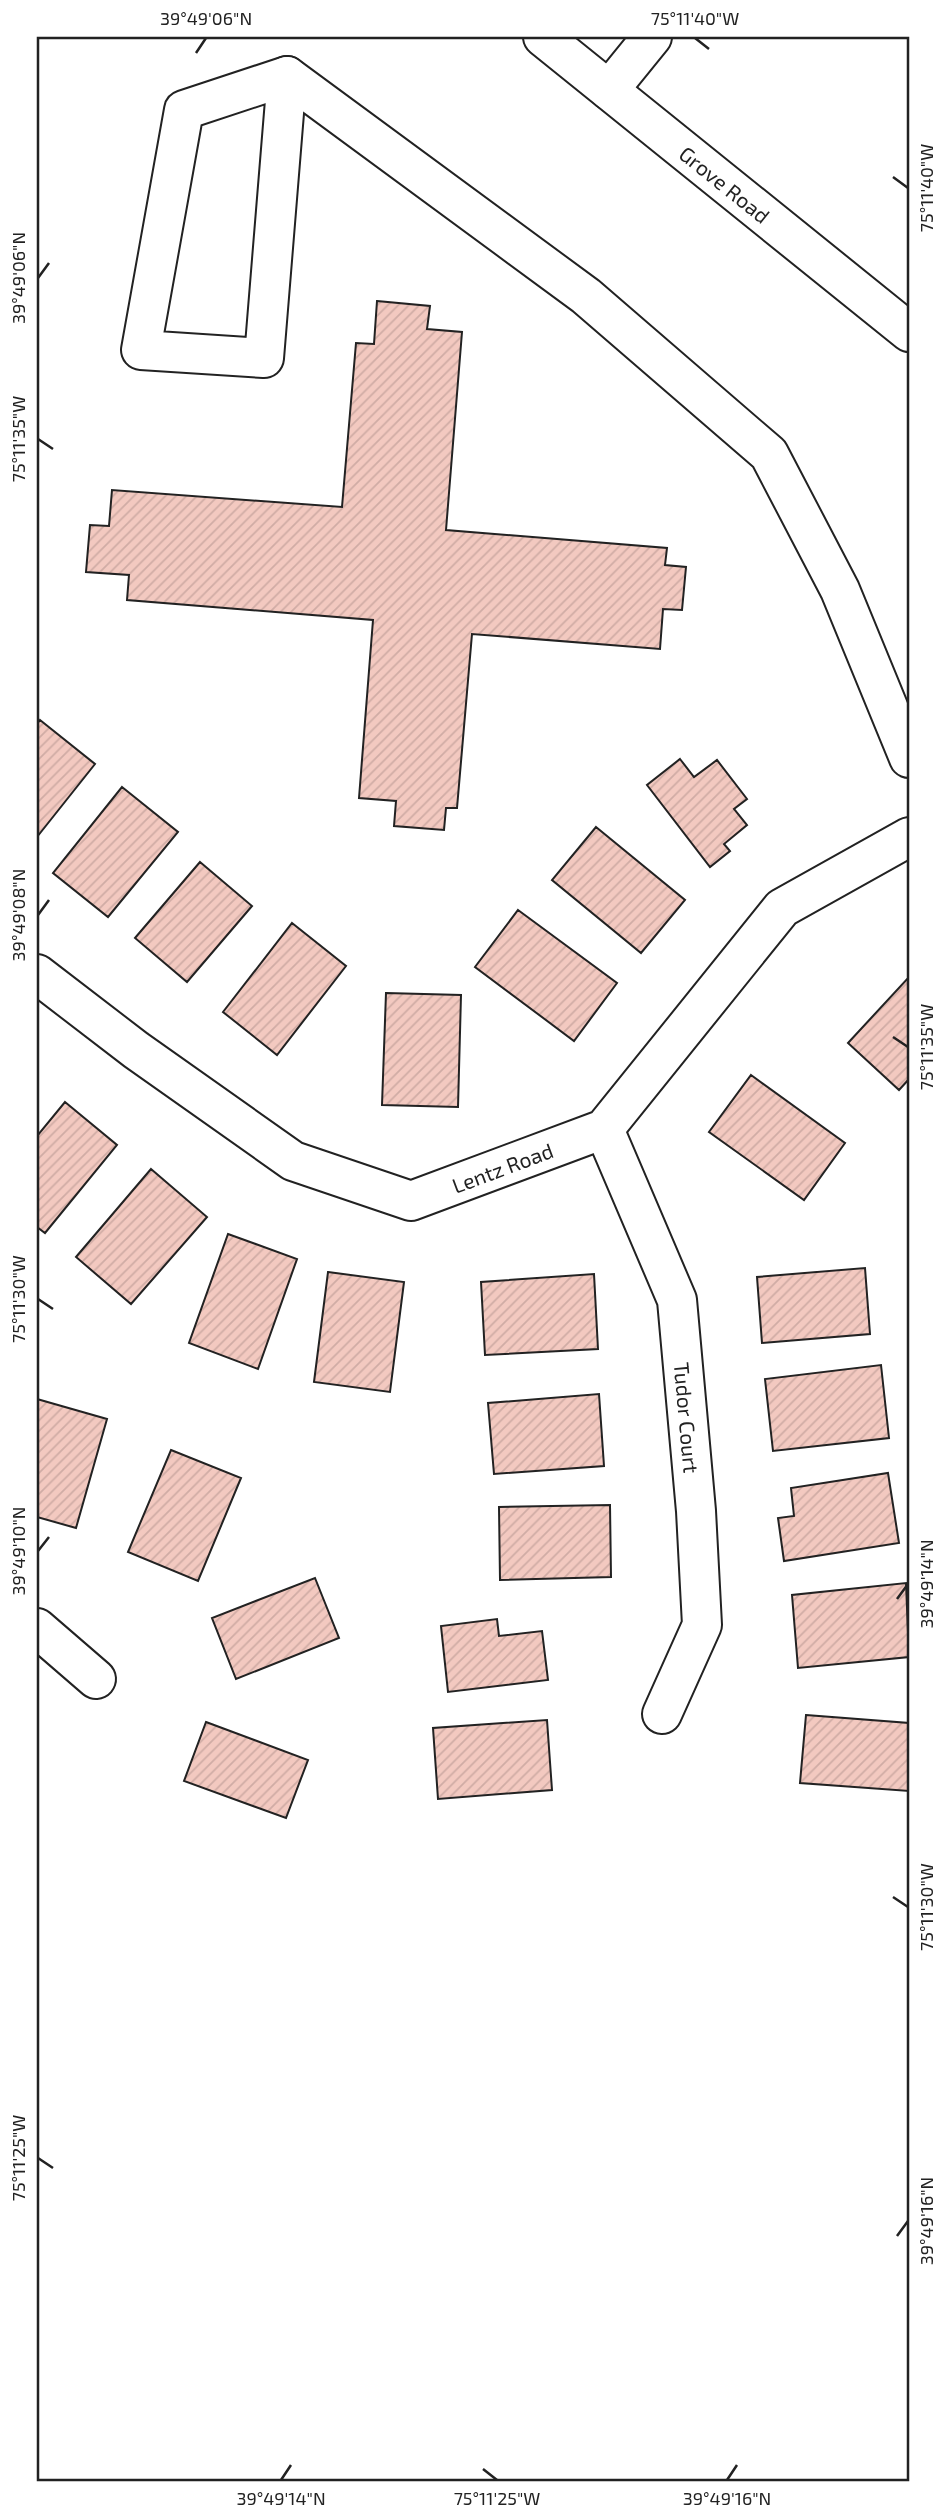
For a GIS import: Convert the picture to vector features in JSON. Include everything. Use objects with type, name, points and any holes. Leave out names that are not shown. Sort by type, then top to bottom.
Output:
[{"type":"street","name":"Grove Road","points":[[543,37],[909,332]]},
{"type":"street","points":[[609,90],[652,37]]},
{"type":"street","points":[[287,76],[264,358],[141,350],[184,110],[287,76]]},
{"type":"street","points":[[287,76],[586,296],[769,454],[841,590],[909,758]]},
{"type":"street","points":[[604,1129],[782,908],[909,837]]},
{"type":"street","name":"Lentz Road","points":[[37,974],[136,1050],[293,1161],[411,1201],[604,1129]]},
{"type":"street","name":"Tudor Court","points":[[604,1129],[677,1300],[696,1511],[702,1625],[662,1714]]},
{"type":"street","points":[[37,1628],[96,1679]]},
{"type":"building","points":[[377,301],[430,306],[427,329],[462,332],[446,530],[667,548],[665,565],[686,567],[682,610],[663,609],[660,649],[472,634],[457,808],[446,808],[444,830],[394,826],[396,801],[359,798],[373,620],[127,600],[129,575],[86,572],[90,525],[109,526],[112,490],[342,507],[356,343],[374,344]]},
{"type":"building","points":[[40,720],[95,764],[37,837],[37,724]]},
{"type":"building","points":[[680,759],[694,777],[717,760],[747,799],[734,809],[747,825],[724,844],[730,851],[710,867],[647,785]]},
{"type":"building","points":[[122,787],[178,832],[108,917],[53,873]]},
{"type":"building","points":[[596,827],[685,900],[641,953],[552,880]]},
{"type":"building","points":[[200,862],[252,906],[187,982],[135,938]]},
{"type":"building","points":[[518,910],[617,983],[574,1041],[475,967]]},
{"type":"building","points":[[292,923],[346,966],[277,1055],[223,1012]]},
{"type":"building","points":[[909,977],[909,1079],[899,1090],[848,1043]]},
{"type":"building","points":[[386,993],[461,995],[458,1107],[382,1105]]},
{"type":"building","points":[[751,1075],[845,1143],[804,1200],[709,1132]]},
{"type":"building","points":[[65,1102],[117,1145],[45,1233],[37,1227],[37,1136]]},
{"type":"building","points":[[151,1169],[207,1217],[131,1304],[76,1257]]},
{"type":"building","points":[[228,1234],[297,1259],[258,1369],[189,1343]]},
{"type":"building","points":[[865,1268],[870,1334],[762,1343],[757,1277]]},
{"type":"building","points":[[328,1272],[404,1282],[390,1392],[314,1382]]},
{"type":"building","points":[[594,1274],[598,1349],[485,1355],[481,1282]]},
{"type":"building","points":[[881,1365],[889,1438],[773,1451],[765,1379]]},
{"type":"building","points":[[599,1394],[604,1466],[494,1474],[488,1403]]},
{"type":"building","points":[[37,1399],[107,1419],[76,1528],[37,1517]]},
{"type":"building","points":[[171,1450],[241,1478],[198,1581],[128,1552]]},
{"type":"building","points":[[888,1473],[899,1543],[784,1561],[778,1518],[794,1516],[791,1488]]},
{"type":"building","points":[[610,1505],[611,1577],[500,1580],[499,1507]]},
{"type":"building","points":[[315,1578],[339,1638],[236,1679],[212,1618]]},
{"type":"building","points":[[906,1583],[909,1657],[798,1668],[792,1595]]},
{"type":"building","points":[[497,1619],[499,1636],[542,1631],[548,1680],[448,1692],[441,1626]]},
{"type":"building","points":[[806,1715],[909,1723],[909,1791],[800,1783]]},
{"type":"building","points":[[547,1720],[552,1790],[438,1799],[433,1728]]},
{"type":"building","points":[[206,1722],[308,1760],[286,1818],[184,1781]]}]
